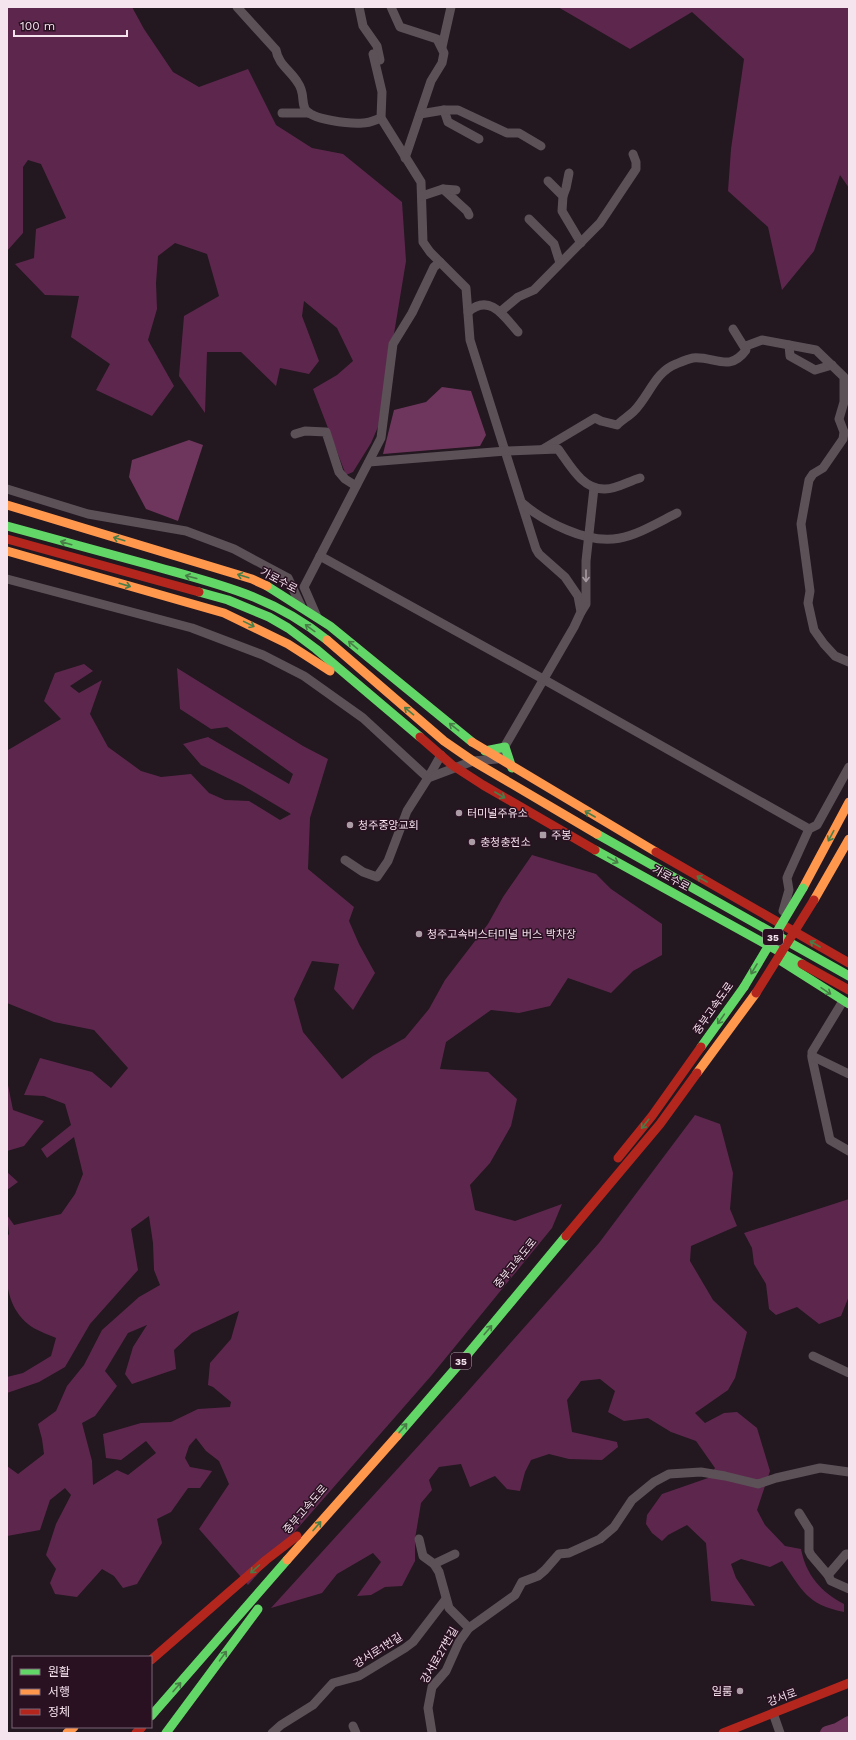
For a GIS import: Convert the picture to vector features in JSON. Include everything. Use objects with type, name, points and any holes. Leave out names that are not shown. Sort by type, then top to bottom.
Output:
[{"type":"main road","name":"가로수로","points":[[7,505],[252,579],[301,606],[317,617],[497,759],[849,963]]},
{"type":"main road","points":[[7,512],[40,520],[67,523]]},
{"type":"main road","name":"가로수로","points":[[7,526],[232,588],[270,603],[297,619],[325,639],[439,736],[490,772],[849,976]]},
{"type":"main road","name":"가로수로","points":[[7,539],[245,606],[269,617],[293,632],[455,767],[588,846],[849,990]]},
{"type":"main road","name":"가로수로","points":[[7,552],[190,602],[240,620],[305,654],[369,701],[396,718]]},
{"type":"main road","points":[[485,751],[504,747],[512,768]]},
{"type":"main road","name":"중부고속도로","points":[[611,1165],[652,1116],[744,987],[803,888],[849,802]]},
{"type":"main road","name":"중부고속도로","points":[[152,1703],[467,1355],[660,1124],[756,993],[814,900],[849,839]]},
{"type":"main road","points":[[713,914],[749,940],[846,1002]]},
{"type":"main road","name":"중부고속도로","points":[[152,1715],[461,1349],[536,1257]]},
{"type":"main road","points":[[152,1659],[266,1560],[300,1539]]},
{"type":"main road","points":[[166,1733],[271,1590],[300,1539]]},
{"type":"main road","name":"강서로","points":[[723,1733],[849,1684]]},
{"type":"street","points":[[237,7],[276,50],[277,58],[298,83],[304,95],[303,100],[305,109],[316,116],[345,122],[364,123],[381,118]]},
{"type":"street","points":[[359,7],[363,26],[377,46],[385,89],[381,99]]},
{"type":"street","points":[[391,7],[400,27],[437,39],[444,53],[442,63],[432,80],[405,158]]},
{"type":"street","points":[[442,47],[451,7]]},
{"type":"street","points":[[374,54],[382,92],[381,118],[405,158],[419,177],[422,187],[423,242],[430,252],[466,288],[470,340],[539,554],[565,577],[578,596],[581,612]]},
{"type":"street","points":[[420,114],[444,110],[458,110],[507,133],[519,133],[540,146]]},
{"type":"street","points":[[444,110],[448,122],[479,139]]},
{"type":"street","points":[[282,113],[309,112]]},
{"type":"street","points":[[500,312],[518,297],[534,290],[600,223],[636,170],[636,162],[633,154]]},
{"type":"street","points":[[569,173],[563,196],[562,211],[581,243]]},
{"type":"street","points":[[548,181],[563,196]]},
{"type":"street","points":[[422,196],[443,189],[456,190]]},
{"type":"street","points":[[443,189],[468,211],[469,215]]},
{"type":"street","points":[[529,219],[554,244],[560,263]]},
{"type":"street","points":[[317,617],[304,587],[381,438],[393,344],[412,313],[434,267],[440,262]]},
{"type":"street","points":[[468,312],[474,307],[484,304],[492,306],[500,312],[518,332]]},
{"type":"street","points":[[733,329],[746,346]]},
{"type":"street","points":[[746,346],[762,340],[816,350],[844,377],[844,402],[839,419],[847,432],[836,452],[823,468],[813,474],[809,480],[801,524],[810,592],[808,603],[814,630],[835,656],[849,662]]},
{"type":"street","points":[[789,345],[790,356],[816,370],[832,365]]},
{"type":"street","points":[[542,450],[595,418],[601,422],[617,425],[634,411],[666,369],[675,364],[693,358],[725,363],[735,361],[746,350],[746,346]]},
{"type":"street","points":[[295,434],[305,431],[326,432],[339,472],[345,479],[356,486]]},
{"type":"street","points":[[369,462],[506,452],[558,450],[579,478],[594,488],[605,490],[640,478]]},
{"type":"street","points":[[483,785],[586,604],[586,561],[594,488]]},
{"type":"street","points":[[7,489],[88,514],[186,531],[234,549],[288,578],[301,606]]},
{"type":"street","points":[[521,502],[535,514],[549,522],[589,538],[609,540],[637,534],[677,513]]},
{"type":"street","points":[[320,556],[809,829]]},
{"type":"street","points":[[7,579],[192,628],[262,655],[304,676],[363,718],[428,778]]},
{"type":"street","points":[[345,860],[363,872],[377,877],[388,861],[407,811],[441,755]]},
{"type":"street","points":[[428,778],[473,761],[497,759]]},
{"type":"street","points":[[780,924],[789,890],[787,878],[789,873],[809,829],[817,825],[849,767]]},
{"type":"street","points":[[846,1002],[812,1052],[812,1056],[813,1070],[830,1140],[849,1151]]},
{"type":"street","points":[[812,1056],[849,1074]]},
{"type":"street","points":[[813,1356],[849,1373]]},
{"type":"street","name":"강서로27번길","points":[[432,1733],[428,1708],[432,1687],[446,1671],[459,1642],[469,1628],[515,1595],[522,1582],[538,1576],[560,1554],[569,1553],[600,1539],[614,1527],[632,1500],[648,1486],[669,1474],[701,1472],[758,1484],[776,1478],[820,1468],[849,1472]]},
{"type":"street","points":[[799,1514],[809,1529],[808,1551],[832,1581],[849,1589]]},
{"type":"street","points":[[419,1539],[423,1556],[434,1564],[444,1586],[449,1608],[469,1628]]},
{"type":"street","points":[[434,1564],[455,1554]]},
{"type":"street","points":[[828,1575],[846,1554],[849,1554]]},
{"type":"street","name":"강서로1번길","points":[[272,1733],[281,1725],[313,1705],[333,1683],[359,1676],[413,1642],[446,1599]]},
{"type":"street","points":[[773,1713],[780,1731]]},
{"type":"shaded area","points":[[7,7],[132,7],[144,29],[173,72],[199,87],[248,69],[276,125],[312,148],[343,154],[402,202],[406,261],[391,352],[384,413],[371,443],[353,472],[346,475],[313,389],[337,375],[353,361],[337,328],[304,301],[302,316],[319,361],[309,374],[280,368],[276,386],[241,352],[207,352],[205,413],[179,376],[184,316],[219,296],[207,254],[175,243],[158,256],[156,283],[157,309],[148,340],[174,386],[152,416],[96,390],[110,364],[71,337],[79,296],[45,295],[15,264],[34,258],[36,229],[66,218],[41,164],[28,160],[23,167],[23,233],[7,251]]},
{"type":"shaded area","points":[[558,7],[849,7],[849,188],[840,175],[814,251],[782,290],[768,227],[728,191],[731,149],[744,59],[692,12],[630,49]]},
{"type":"shaded area","points":[[442,387],[471,391],[486,435],[480,446],[383,454],[394,410],[426,402]]},
{"type":"shaded area","points":[[189,440],[203,445],[178,521],[146,509],[129,477],[132,460]]},
{"type":"shaded area","points":[[84,664],[93,671],[70,686],[79,693],[102,680],[90,714],[108,747],[141,771],[161,777],[191,774],[209,793],[225,800],[249,801],[280,820],[291,814],[242,785],[201,765],[183,744],[208,737],[289,784],[293,774],[227,727],[211,729],[180,709],[177,668],[303,746],[328,759],[310,818],[308,869],[354,907],[349,921],[359,944],[375,973],[353,1010],[334,989],[339,964],[312,961],[294,999],[303,1032],[342,1079],[373,1056],[405,1038],[429,1009],[445,980],[488,924],[503,897],[532,855],[596,874],[611,889],[662,924],[662,955],[633,971],[611,993],[568,978],[550,1006],[519,1013],[491,1010],[446,1042],[440,1069],[488,1072],[517,1099],[511,1126],[490,1163],[470,1185],[475,1210],[515,1221],[562,1204],[552,1228],[431,1376],[248,1585],[199,1529],[229,1484],[219,1461],[206,1451],[196,1438],[189,1446],[185,1458],[190,1467],[212,1471],[200,1488],[188,1488],[171,1512],[157,1519],[162,1543],[137,1584],[123,1588],[114,1576],[102,1569],[77,1597],[55,1594],[50,1583],[56,1569],[46,1555],[56,1524],[71,1495],[65,1488],[50,1500],[40,1530],[7,1536],[7,1466],[18,1474],[44,1454],[38,1424],[56,1411],[67,1386],[84,1365],[102,1330],[139,1297],[160,1285],[154,1270],[153,1243],[149,1216],[131,1229],[138,1270],[90,1324],[65,1367],[39,1382],[7,1393],[7,1377],[23,1373],[51,1356],[56,1338],[28,1324],[19,1315],[9,1295],[7,1284],[7,1237],[9,1234],[7,1215],[14,1225],[61,1214],[75,1194],[83,1174],[74,1137],[47,1158],[41,1149],[71,1125],[65,1104],[44,1096],[24,1095],[40,1058],[92,1072],[111,1088],[128,1068],[94,1030],[54,1022],[7,1003],[7,749],[8,750],[61,719],[44,701],[55,673]],"holes":[[[239,1311],[231,1339],[210,1363],[208,1385],[213,1387],[231,1402],[230,1407],[198,1409],[171,1422],[141,1423],[103,1434],[106,1458],[121,1460],[146,1441],[156,1453],[128,1475],[117,1470],[93,1485],[92,1461],[82,1423],[95,1416],[117,1386],[105,1371],[128,1333],[147,1325],[133,1347],[125,1374],[132,1384],[176,1369],[174,1350],[192,1333]]]},
{"type":"shaded area","points":[[7,1080],[13,1110],[44,1121],[24,1146],[7,1151]]},
{"type":"shaded area","points":[[695,1115],[720,1124],[733,1173],[730,1209],[737,1226],[691,1246],[690,1261],[713,1300],[747,1332],[735,1378],[728,1390],[695,1413],[705,1423],[724,1413],[737,1412],[757,1428],[770,1471],[757,1510],[765,1525],[785,1546],[801,1549],[803,1558],[811,1575],[828,1594],[844,1604],[844,1612],[831,1609],[813,1600],[801,1588],[782,1561],[770,1567],[741,1559],[731,1564],[736,1578],[755,1606],[711,1601],[706,1543],[687,1525],[668,1535],[662,1541],[652,1533],[646,1524],[647,1515],[662,1494],[708,1478],[715,1468],[696,1441],[671,1432],[648,1418],[624,1421],[608,1412],[615,1391],[600,1379],[581,1381],[567,1400],[572,1432],[617,1442],[618,1447],[602,1460],[569,1459],[549,1454],[531,1460],[525,1472],[520,1491],[507,1489],[495,1476],[470,1487],[461,1464],[439,1467],[429,1480],[432,1490],[421,1503],[415,1539],[415,1561],[402,1586],[385,1587],[371,1595],[357,1596],[381,1562],[373,1553],[337,1574],[322,1593],[271,1608],[461,1399],[599,1243]]},
{"type":"shaded area","points":[[7,1172],[18,1182],[7,1190]]},
{"type":"shaded area","points":[[849,1199],[849,1296],[841,1316],[819,1324],[797,1307],[776,1315],[769,1309],[766,1284],[754,1264],[752,1248],[744,1233]]},
{"type":"waterway","points":[[827,1733],[837,1730],[849,1723]]},
{"type":"traffic: fast","points":[[7,526],[221,585],[285,612],[327,640]]},
{"type":"traffic: fast","points":[[267,586],[330,626],[472,742]]},
{"type":"traffic: fast","points":[[199,592],[228,600],[269,617],[288,628],[316,649],[420,737]]},
{"type":"traffic: fast","points":[[485,751],[505,747],[512,768]]},
{"type":"traffic: fast","points":[[597,834],[849,976]]},
{"type":"traffic: fast","points":[[595,850],[802,964]]},
{"type":"traffic: fast","points":[[744,987],[803,888]]},
{"type":"traffic: fast","points":[[778,959],[849,1004]]},
{"type":"traffic: fast","points":[[701,1047],[744,987]]},
{"type":"traffic: fast","points":[[397,1436],[566,1236]]},
{"type":"traffic: fast","points":[[152,1715],[287,1560]]},
{"type":"traffic: fast","points":[[166,1733],[258,1609]]},
{"type":"traffic: slow","points":[[7,505],[252,579],[267,586]]},
{"type":"traffic: slow","points":[[7,551],[224,613],[288,644],[330,671]]},
{"type":"traffic: slow","points":[[327,640],[444,741],[473,761],[597,834]]},
{"type":"traffic: slow","points":[[472,742],[656,852]]},
{"type":"traffic: slow","points":[[803,888],[849,802]]},
{"type":"traffic: slow","points":[[814,900],[849,839]]},
{"type":"traffic: slow","points":[[697,1073],[756,993]]},
{"type":"traffic: slow","points":[[287,1560],[397,1436]]},
{"type":"traffic: slow","points":[[67,1733],[73,1728]]},
{"type":"traffic: jam","points":[[7,539],[199,592]]},
{"type":"traffic: jam","points":[[420,737],[452,765],[483,785],[595,850]]},
{"type":"traffic: jam","points":[[656,852],[849,963]]},
{"type":"traffic: jam","points":[[756,993],[814,900]]},
{"type":"traffic: jam","points":[[802,964],[849,990]]},
{"type":"traffic: jam","points":[[618,1158],[652,1116],[701,1047]]},
{"type":"traffic: jam","points":[[566,1236],[660,1124],[697,1073]]},
{"type":"traffic: jam","points":[[152,1659],[266,1560],[297,1536]]},
{"type":"traffic: jam","points":[[723,1733],[849,1683]]},
{"type":"traffic: jam","points":[[136,1733],[141,1728]]},
{"type":"place","name":"터미널주유소","points":[[459,813]]},
{"type":"place","name":"청주중앙교회","points":[[350,825]]},
{"type":"place","name":"주봉","points":[[543,835]]},
{"type":"place","name":"충청충전소","points":[[472,842]]},
{"type":"place","name":"청주고속버스터미널 버스 박차장","points":[[419,934]]},
{"type":"place","name":"일룸","points":[[740,1691]]}]
